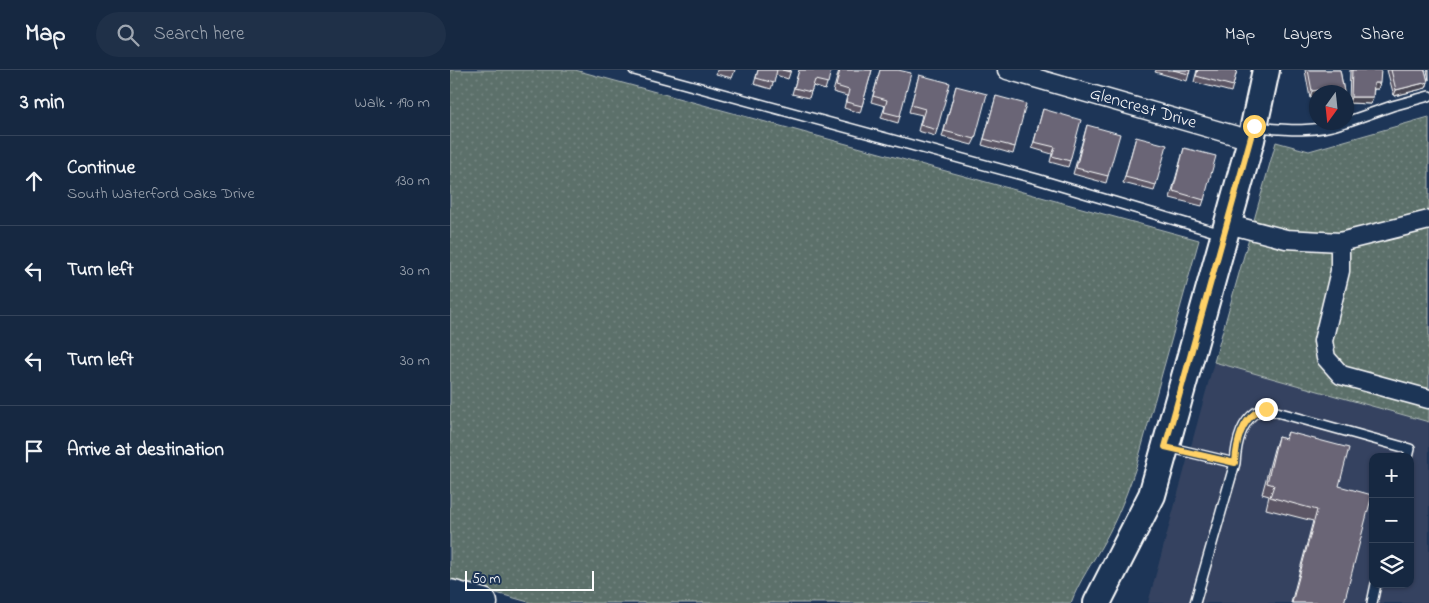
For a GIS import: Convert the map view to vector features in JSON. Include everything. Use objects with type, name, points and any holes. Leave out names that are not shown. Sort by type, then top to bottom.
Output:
[{"type":"main road","points":[[450,594],[483,603]]},
{"type":"street","name":"Glencrest Drive","points":[[1007,70],[1253,133]]},
{"type":"street","points":[[1098,603],[1152,494],[1253,133],[1266,70]]},
{"type":"street","points":[[1226,229],[1286,240],[1340,242],[1429,220]]},
{"type":"street","points":[[1340,242],[1340,271],[1323,341],[1326,358],[1341,375],[1429,399]]},
{"type":"lane","points":[[634,70],[1226,229]]},
{"type":"lane","points":[[1354,119],[1429,96]]},
{"type":"lane","points":[[1253,133],[1309,130]]},
{"type":"lane","points":[[1195,603],[1235,463],[1236,448],[1244,425],[1255,413],[1266,409],[1410,449],[1409,453]]},
{"type":"lane","points":[[1165,447],[1235,463]]},
{"type":"lane","points":[[1372,603],[1375,588]]},
{"type":"shaded area","points":[[1214,362],[1429,422],[1429,603],[1148,603]]},
{"type":"green space","points":[[450,70],[575,70],[1199,240],[1134,474],[1114,523],[1082,579],[1071,603],[532,603],[450,580]]},
{"type":"green space","points":[[1429,117],[1429,422],[1214,362],[1276,142],[1309,151]]},
{"type":"building","points":[[758,70],[777,70],[774,83],[756,78]]},
{"type":"building","points":[[799,70],[831,70],[828,83],[815,80],[811,92],[794,88]]},
{"type":"building","points":[[840,70],[872,70],[862,106],[846,102],[849,90],[836,86]]},
{"type":"building","points":[[880,70],[898,70],[911,73],[900,116],[884,112],[887,100],[873,96]]},
{"type":"building","points":[[1173,70],[1190,70],[1189,74]]},
{"type":"building","points":[[1198,70],[1237,70],[1233,86],[1196,76]]},
{"type":"building","points":[[1308,70],[1340,70],[1343,85],[1311,85]]},
{"type":"building","points":[[1352,70],[1381,70],[1380,83],[1374,83],[1373,97],[1354,97],[1354,85],[1351,85]]},
{"type":"building","points":[[1391,70],[1425,70],[1428,82],[1396,90]]},
{"type":"building","points":[[919,75],[950,83],[937,130],[920,125],[925,109],[911,105]]},
{"type":"building","points":[[956,86],[987,94],[975,139],[944,131]]},
{"type":"building","points":[[996,96],[1026,104],[1015,147],[984,139]]},
{"type":"building","points":[[1043,109],[1081,120],[1070,161],[1052,156],[1055,147],[1034,142]]},
{"type":"building","points":[[1087,125],[1120,134],[1108,176],[1076,168]]},
{"type":"building","points":[[1136,137],[1167,145],[1156,185],[1125,177]]},
{"type":"building","points":[[1184,148],[1216,156],[1204,200],[1173,191]]},
{"type":"building","points":[[1288,432],[1349,448],[1339,486],[1369,494],[1369,507],[1344,603],[1292,603],[1317,510],[1270,497],[1274,485],[1267,483],[1278,437],[1286,439]]},
{"type":"route","points":[[1254,126],[1165,447],[1235,463],[1236,448],[1244,425],[1255,413],[1266,409]]}]
